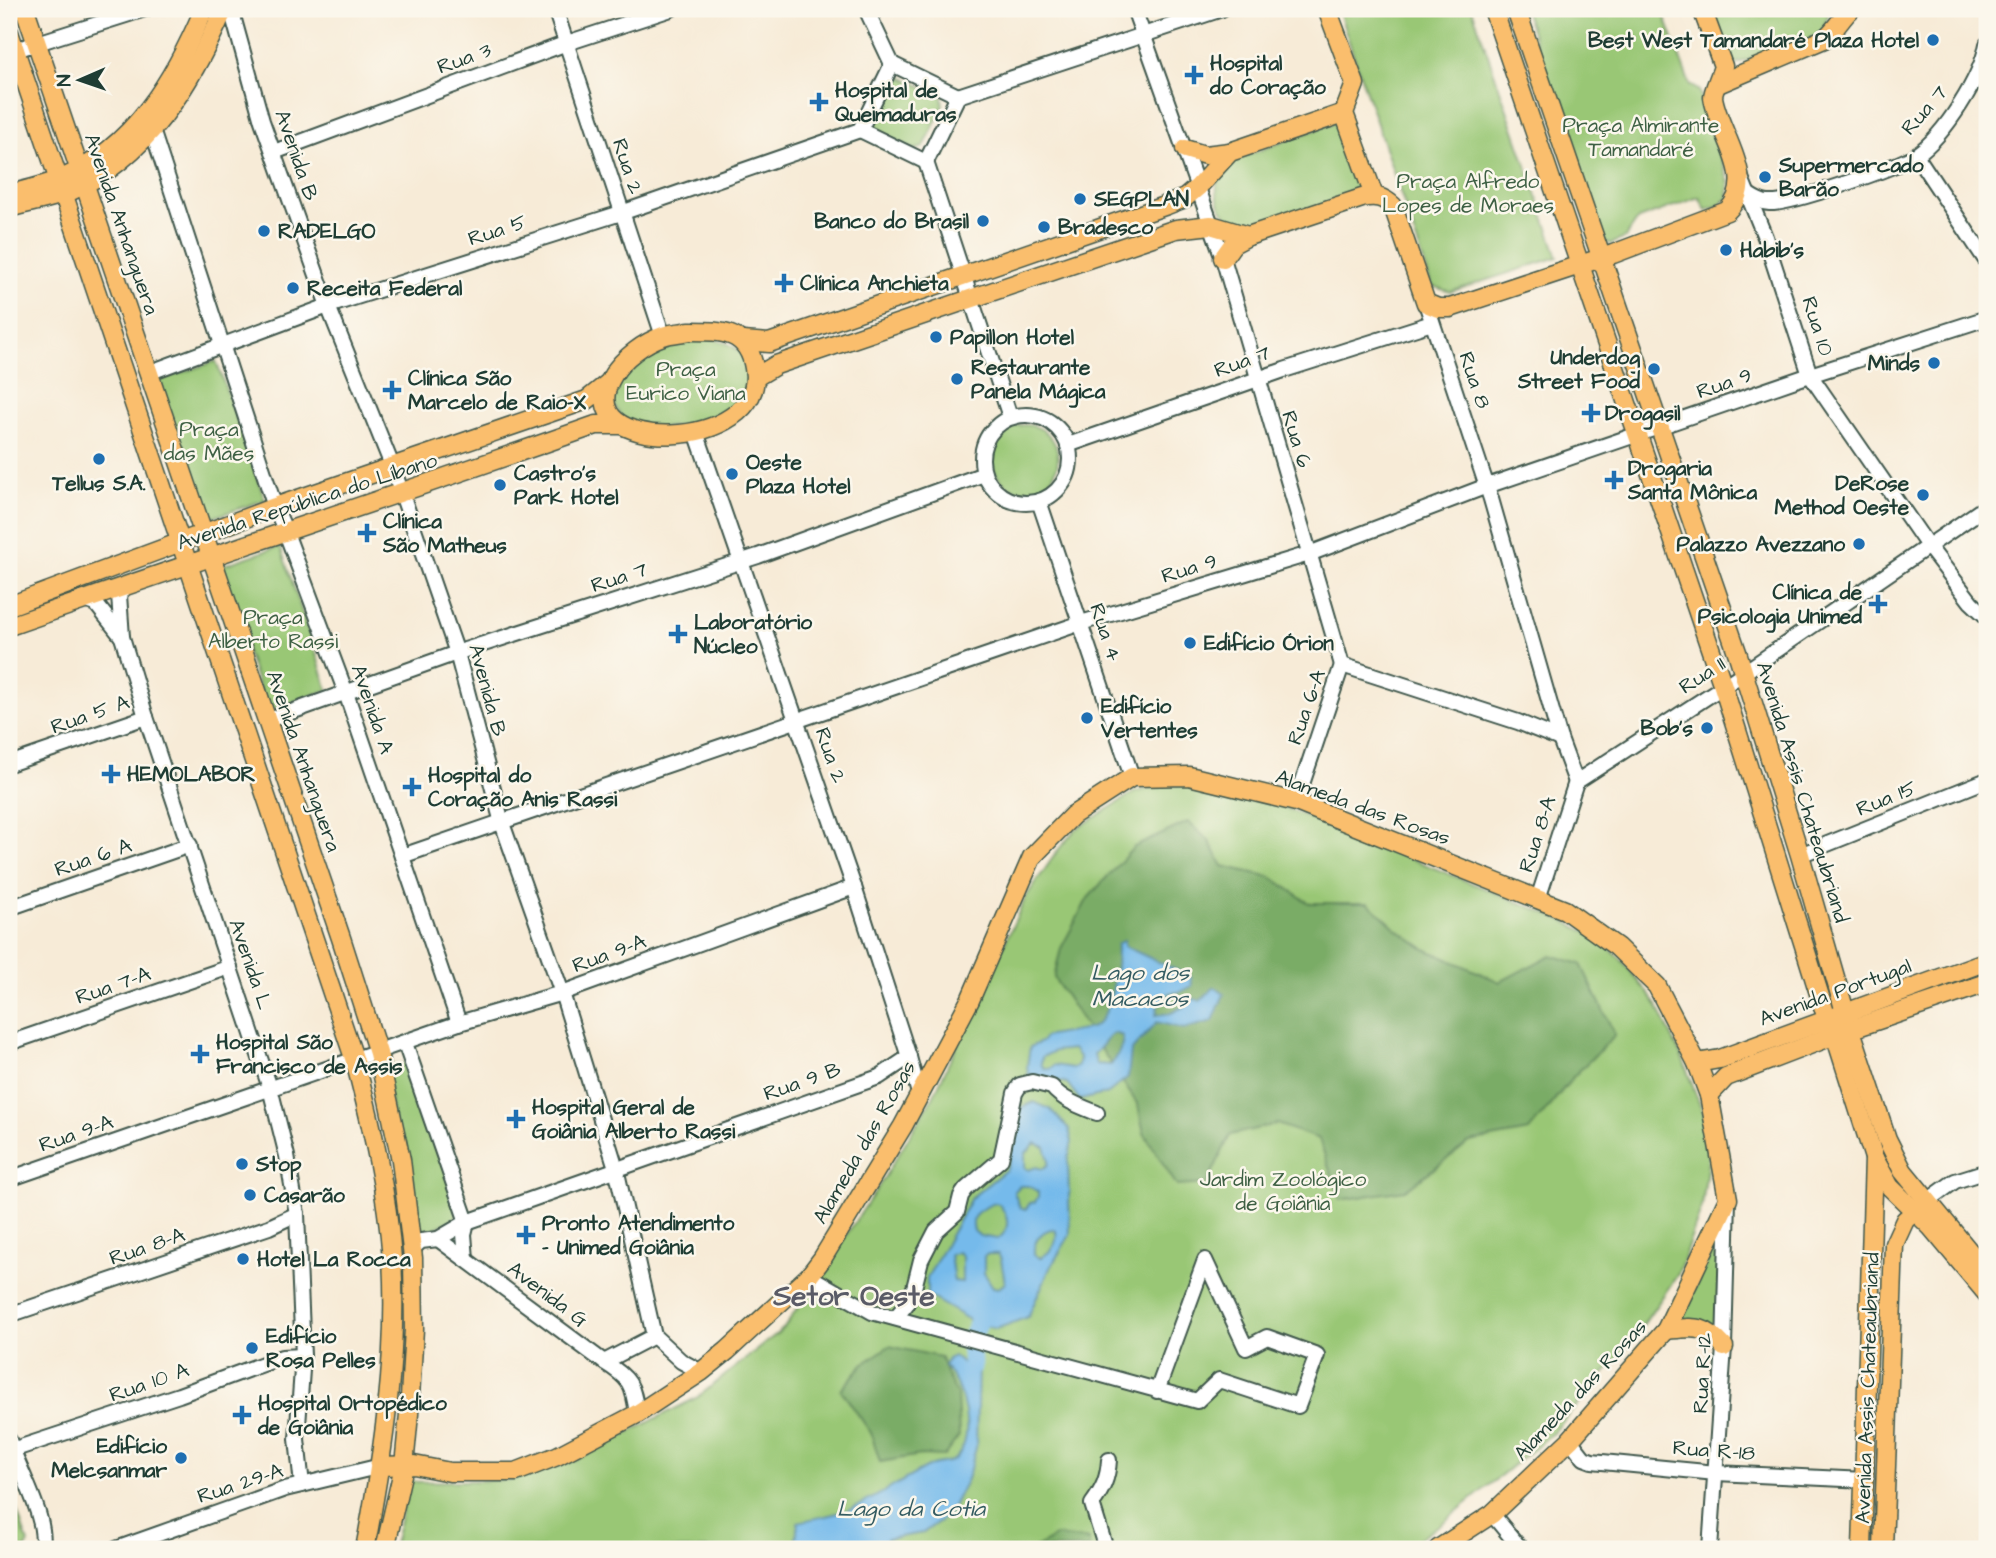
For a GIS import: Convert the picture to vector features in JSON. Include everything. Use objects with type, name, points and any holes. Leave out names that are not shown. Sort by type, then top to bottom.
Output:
[{"type":"main road","name":"Avenida Anhanguera","points":[[25,9],[378,1053],[401,1160],[414,1242],[413,1354],[404,1465],[385,1549]]},
{"type":"main road","points":[[82,176],[149,109],[169,83],[188,48],[204,9]]},
{"type":"main road","points":[[9,208],[120,160],[152,130],[184,89],[205,52],[224,9]]},
{"type":"main road","points":[[1185,149],[1205,155],[1230,152],[1344,113],[1355,83],[1327,9]]},
{"type":"main road","name":"Avenida Assis Chateaubriand","points":[[1493,9],[1723,686],[1874,1158],[1862,1549]]},
{"type":"main road","name":"Avenida Assis Chateaubriand","points":[[1516,9],[1743,673],[1800,855],[1845,1012],[1887,1139],[1921,1207],[1905,1220],[1894,1244],[1883,1549]]},
{"type":"main road","name":"Rua 10","points":[[1702,9],[1723,66],[1713,95],[1741,178]]},
{"type":"main road","points":[[1718,84],[1824,39],[1836,30],[1846,11]]},
{"type":"main road","points":[[9,32],[12,51],[62,186],[355,1061],[377,1149],[392,1259],[393,1309],[381,1466],[365,1549]]},
{"type":"main road","name":"Rua 8","points":[[1344,113],[1374,195],[1384,198],[1393,206],[1426,303]]},
{"type":"main road","points":[[743,341],[753,359],[756,377],[747,401],[728,419],[696,432],[667,435],[642,433],[620,425],[610,415],[607,384],[625,360],[663,335],[689,331],[721,331],[743,341],[769,343],[1185,198],[1230,152]]},
{"type":"main road","points":[[1426,303],[1438,308],[1450,308],[1580,265],[1727,211],[1736,199],[1741,178]]},
{"type":"main road","points":[[9,194],[62,186]]},
{"type":"main road","points":[[1223,258],[1233,244],[1248,236],[1374,195]]},
{"type":"main road","points":[[756,377],[776,365],[1177,229],[1211,225],[1248,236]]},
{"type":"main road","points":[[854,312],[862,335]]},
{"type":"main road","name":"Avenida República do Líbano","points":[[9,606],[275,507],[587,400],[607,384]]},
{"type":"main road","name":"Avenida República do Líbano","points":[[9,626],[285,530],[401,494],[596,425],[620,425]]},
{"type":"main road","name":"Alameda das Rosas","points":[[381,1466],[404,1465],[450,1472],[516,1472],[556,1456],[637,1414],[727,1351],[809,1276],[897,1137],[970,1000],[1032,857],[1073,815],[1132,776],[1189,776],[1296,802],[1565,911],[1617,947],[1657,986],[1697,1063],[1709,1095],[1728,1199],[1666,1330],[1570,1440],[1492,1514],[1438,1549]]},
{"type":"main road","name":"Avenida Portugal","points":[[1709,1095],[1726,1077],[1831,1027],[1845,1012],[1987,961]]},
{"type":"main road","name":"Avenida Portugal","points":[[1697,1063],[1720,1059],[1831,1027],[1852,1029],[1987,984]]},
{"type":"main road","points":[[1720,1059],[1726,1077]]},
{"type":"main road","points":[[1874,1158],[1890,1187],[1921,1207],[1987,1273]]},
{"type":"main road","points":[[1921,1207],[1931,1227],[1987,1294]]},
{"type":"main road","points":[[1894,1244],[1931,1227]]},
{"type":"main road","points":[[1666,1330],[1693,1328],[1711,1332],[1724,1347]]},
{"type":"street","points":[[12,51],[145,9]]},
{"type":"street","name":"Avenida B","points":[[231,9],[262,121],[328,306],[393,468],[457,653],[502,823],[562,993],[617,1168],[654,1336]]},
{"type":"street","name":"Rua 2","points":[[555,9],[663,335]]},
{"type":"street","name":"Rua 3","points":[[274,152],[567,43],[671,9]]},
{"type":"street","points":[[866,9],[892,64],[958,96],[1222,9]]},
{"type":"street","name":"Rua 6","points":[[1134,9],[1223,258],[1342,666]]},
{"type":"street","name":"Rua 7","points":[[1749,195],[1767,204],[1786,202],[1872,174],[1916,155],[1943,127],[1966,97],[1986,54]]},
{"type":"street","points":[[892,64],[860,130],[926,162]]},
{"type":"street","points":[[958,96],[926,162],[1010,417]]},
{"type":"street","name":"Avenida A","points":[[152,130],[275,507],[346,693],[459,1023]]},
{"type":"street","name":"Rua 5","points":[[148,373],[328,306],[621,213],[860,130]]},
{"type":"street","points":[[1916,155],[1987,262]]},
{"type":"street","name":"Rua 10","points":[[1741,178],[1765,237],[1810,375],[1928,547],[1971,602],[1987,617]]},
{"type":"street","points":[[1765,237],[1771,214],[1786,202]]},
{"type":"street","name":"Rua 8","points":[[1426,303],[1487,486],[1560,739],[1576,782]]},
{"type":"street","name":"Rua 9","points":[[402,856],[1081,623],[1309,554],[1487,486],[1810,375],[1987,318]]},
{"type":"street","name":"Rua 7","points":[[1068,445],[1432,323]]},
{"type":"street","points":[[1024,414],[1038,416],[1056,427],[1068,445],[1068,473],[1051,495],[1039,501],[1013,501],[1000,495],[985,474],[983,447],[998,424],[1010,417],[1024,414]]},
{"type":"street","name":"Rua 2","points":[[696,432],[854,887],[919,1094]]},
{"type":"street","name":"Rua 7","points":[[266,721],[457,653],[741,561],[985,474]]},
{"type":"street","name":"Rua 4","points":[[1039,501],[1132,776]]},
{"type":"street","name":"Rua 11","points":[[1576,782],[1743,673],[1987,506]]},
{"type":"street","name":"Avenida L","points":[[126,585],[119,595],[122,637],[146,717],[270,1088],[287,1156],[297,1214],[303,1356],[297,1439],[285,1489]]},
{"type":"street","name":"Avenida L","points":[[81,600],[96,604],[122,637]]},
{"type":"street","points":[[1342,666],[1518,722],[1560,739]]},
{"type":"street","name":"Rua 6-A","points":[[1296,802],[1342,666]]},
{"type":"street","name":"Rua 5 A","points":[[9,764],[146,717]]},
{"type":"street","name":"Rua 15","points":[[1800,855],[1987,780]]},
{"type":"street","name":"Rua 8-A","points":[[1538,899],[1576,782]]},
{"type":"street","name":"Rua 6 A","points":[[9,908],[190,845]]},
{"type":"street","name":"Rua 9-A","points":[[9,1178],[459,1023],[562,993],[854,887]]},
{"type":"street","name":"Rua 7-A","points":[[9,1044],[230,967]]},
{"type":"street","points":[[405,1043],[467,1222],[464,1234],[466,1259]]},
{"type":"street","name":"Rua 9 B","points":[[438,1239],[467,1222],[878,1077],[909,1057]]},
{"type":"street","points":[[895,1318],[906,1305],[921,1260],[936,1231],[957,1212],[961,1196],[966,1189],[1001,1159],[1015,1093],[1020,1085],[1032,1082],[1052,1087],[1080,1106],[1097,1113]]},
{"type":"street","points":[[1921,1207],[1955,1181],[1987,1171]]},
{"type":"street","name":"Rua R-12","points":[[1710,1549],[1729,1251],[1728,1199]]},
{"type":"street","name":"Rua 8-A","points":[[9,1315],[269,1227],[297,1214]]},
{"type":"street","points":[[414,1242],[438,1239]]},
{"type":"street","name":"Avenida G","points":[[438,1239],[622,1373],[634,1387],[637,1414]]},
{"type":"street","points":[[809,1276],[872,1312],[1157,1391],[1197,1401],[1219,1380],[1298,1406],[1317,1354],[1267,1337],[1246,1348],[1205,1260],[1157,1391]]},
{"type":"street","points":[[604,1362],[654,1336],[681,1362],[701,1371]]},
{"type":"street","name":"Rua 10 A","points":[[10,1447],[179,1395],[282,1357],[303,1356]]},
{"type":"street","name":"Avenida L","points":[[297,1439],[302,1485]]},
{"type":"street","name":"Rua R-18","points":[[1570,1440],[1584,1458],[1592,1461],[1716,1473],[1865,1480]]},
{"type":"street","points":[[10,1447],[40,1520],[44,1538],[42,1549]]},
{"type":"street","points":[[1106,1549],[1092,1504],[1108,1475],[1109,1460]]},
{"type":"street","name":"Rua 29-A","points":[[116,1549],[285,1489],[381,1466]]},
{"type":"street","points":[[1492,1514],[1521,1549]]},
{"type":"green space","name":"Praça Alfredo Lopes de Moraes","points":[[1338,9],[1472,9],[1558,257],[1450,292],[1432,286]]},
{"type":"green space","name":"Praça Almirante Tamandaré","points":[[1524,9],[1662,9],[1690,85],[1699,91],[1729,183],[1728,198],[1706,210],[1699,197],[1638,219],[1625,238],[1611,244],[1603,241]]},
{"type":"green space","points":[[1710,9],[1830,9],[1823,30],[1812,39],[1726,67]]},
{"type":"green space","points":[[900,76],[942,96],[943,106],[924,147],[914,150],[874,130],[872,122],[893,78]]},
{"type":"green space","points":[[1341,122],[1366,191],[1251,227],[1230,219],[1219,203],[1217,193],[1220,173],[1226,163]]},
{"type":"green space","name":"Praça Eurico Viana","points":[[698,336],[733,346],[744,356],[748,366],[746,392],[729,409],[702,423],[653,429],[624,421],[613,403],[623,370],[652,347]]},
{"type":"green space","name":"Praça das Mães","points":[[216,361],[265,500],[202,521],[154,382]]},
{"type":"green space","points":[[1025,425],[1038,428],[1048,435],[1055,445],[1058,458],[1055,471],[1048,481],[1038,488],[1025,491],[1012,488],[1002,481],[995,471],[992,458],[995,445],[1002,435],[1012,428]]},
{"type":"green space","name":"Praça Alberto Rassi","points":[[280,546],[328,690],[267,711],[218,567]]},
{"type":"green space","name":"Jardim Zoológico de Goiânia","points":[[1166,785],[1199,786],[1283,807],[1560,919],[1591,934],[1619,957],[1657,1005],[1683,1060],[1707,1124],[1708,1161],[1702,1207],[1678,1274],[1630,1344],[1554,1432],[1445,1521],[1405,1549],[393,1549],[409,1482],[512,1480],[573,1461],[698,1397],[784,1328],[879,1186],[933,1097],[1026,897],[1058,850],[1075,830],[1135,792]]},
{"type":"green space","points":[[1188,822],[1209,841],[1223,866],[1271,877],[1309,903],[1368,903],[1398,930],[1425,949],[1500,982],[1551,955],[1581,964],[1615,1035],[1574,1076],[1529,1131],[1470,1142],[1405,1190],[1340,1200],[1319,1139],[1277,1124],[1230,1135],[1207,1184],[1177,1186],[1144,1133],[1138,1105],[1054,978],[1061,948],[1088,898],[1134,847]]},
{"type":"green space","points":[[411,1063],[456,1197],[456,1218],[415,1238],[385,1073],[390,1065]]},
{"type":"green space","points":[[1721,1234],[1719,1330],[1678,1323]]},
{"type":"green space","points":[[889,1346],[941,1357],[946,1374],[957,1394],[959,1436],[944,1456],[921,1455],[880,1462],[871,1433],[841,1390],[863,1364]]},
{"type":"green space","points":[[9,1488],[28,1543],[26,1549],[9,1549]]},
{"type":"green space","points":[[1057,1536],[1089,1540],[1089,1549],[1034,1549]]},
{"type":"water","name":"Lago dos Macacos","points":[[1124,940],[1124,946],[1191,977],[1192,986],[1180,992],[1169,993],[1158,1005],[1156,1015],[1171,1013],[1185,1006],[1186,998],[1200,1000],[1215,987],[1224,994],[1213,1021],[1184,1029],[1157,1022],[1131,1051],[1128,1077],[1108,1093],[1080,1100],[1067,1083],[1028,1075],[1030,1047],[1045,1037],[1093,1027],[1100,1021],[1106,1012],[1113,989],[1117,944]],"holes":[[[1114,1033],[1123,1036],[1116,1058],[1111,1065],[1096,1064],[1094,1054]],[[1073,1049],[1079,1057],[1078,1065],[1073,1068],[1055,1065],[1049,1069],[1041,1064],[1042,1057],[1055,1051]]]},
{"type":"water","points":[[1034,1102],[1050,1109],[1069,1129],[1072,1142],[1068,1159],[1070,1235],[1050,1268],[1028,1317],[996,1329],[973,1322],[927,1295],[927,1278],[971,1198],[1007,1169],[1020,1108]],"holes":[[[1035,1143],[1045,1147],[1048,1165],[1042,1169],[1036,1167],[1029,1170],[1025,1168],[1025,1154]],[[1020,1186],[1029,1186],[1038,1192],[1035,1202],[1030,1203],[1025,1210],[1020,1208],[1014,1192]],[[999,1204],[1005,1213],[1007,1226],[998,1239],[980,1236],[974,1231],[973,1220],[977,1212]],[[1048,1230],[1056,1231],[1055,1243],[1040,1258],[1034,1254],[1035,1246],[1038,1238]],[[958,1252],[962,1256],[962,1282],[954,1281],[950,1255]],[[998,1254],[1005,1283],[999,1288],[993,1287],[984,1273],[984,1256]]]},
{"type":"water","name":"Lago da Cotia","points":[[953,1356],[964,1365],[978,1366],[976,1448],[967,1479],[949,1514],[923,1533],[887,1539],[881,1549],[795,1549],[798,1522],[851,1509],[932,1465],[949,1462],[957,1457],[966,1436],[966,1423],[957,1385],[944,1366]]},
{"type":"waterway","points":[[972,1366],[970,1341],[978,1324]]},
{"type":"place","name":"Best West Tamandaré Plaza Hotel","points":[[1933,40]]},
{"type":"place","name":"Hospital do Coração","points":[[1194,75]]},
{"type":"place","name":"Hospital de Queimaduras","points":[[819,102]]},
{"type":"place","name":"Supermercado Barão","points":[[1765,177]]},
{"type":"place","name":"SEGPLAN","points":[[1080,199]]},
{"type":"place","name":"Banco do Brasil","points":[[983,221]]},
{"type":"place","name":"Bradesco","points":[[1044,227]]},
{"type":"place","name":"RADELGO","points":[[264,231]]},
{"type":"place","name":"Habib's","points":[[1726,250]]},
{"type":"place","name":"Clínica Anchieta","points":[[784,283]]},
{"type":"place","name":"Receita Federal","points":[[293,288]]},
{"type":"place","name":"Papillon Hotel","points":[[936,337]]},
{"type":"place","name":"Minds","points":[[1934,363]]},
{"type":"place","name":"Underdog Street Food","points":[[1654,369]]},
{"type":"place","name":"Restaurante Panela Mágica","points":[[957,379]]},
{"type":"place","name":"Clínica São Marcelo de Raio-X","points":[[392,390]]},
{"type":"place","name":"Drogasil","points":[[1591,413]]},
{"type":"place","name":"Tellus S.A.","points":[[99,459]]},
{"type":"place","name":"Oeste Plaza Hotel","points":[[732,474]]},
{"type":"place","name":"Drogaria Santa Mônica","points":[[1614,480]]},
{"type":"place","name":"Castro's Park Hotel","points":[[500,485]]},
{"type":"place","name":"DeRose Method Oeste","points":[[1923,495]]},
{"type":"place","name":"Clínica São Matheus","points":[[367,533]]},
{"type":"place","name":"Palazzo Avezzano","points":[[1859,544]]},
{"type":"place","name":"Clínica de Psicologia Unimed","points":[[1878,604]]},
{"type":"place","name":"Laboratório Núcleo","points":[[678,634]]},
{"type":"place","name":"Edifício Órion","points":[[1190,643]]},
{"type":"place","name":"Edifício Vertentes","points":[[1087,718]]},
{"type":"place","name":"Bob's","points":[[1707,728]]},
{"type":"place","name":"HEMOLABOR","points":[[111,774]]},
{"type":"place","name":"Hospital do Coração Anis Rassi","points":[[412,787]]},
{"type":"place","name":"Hospital São Francisco de Assis","points":[[200,1054]]},
{"type":"place","name":"Hospital Geral de Goiânia Alberto Rassi","points":[[516,1119]]},
{"type":"place","name":"Stop","points":[[242,1164]]},
{"type":"place","name":"Casarão","points":[[250,1195]]},
{"type":"place","name":"Pronto Atendimento - Unimed Goiânia","points":[[526,1235]]},
{"type":"place","name":"Hotel La Rocca","points":[[243,1259]]},
{"type":"place","name":"Edifício Rosa Pelles","points":[[252,1348]]},
{"type":"place","name":"Hospital Ortopédico de Goiânia","points":[[242,1415]]},
{"type":"place","name":"Edifício Melcsanmar","points":[[181,1458]]},
{"type":"district","name":"Setor Oeste","points":[[854,1295]]}]
